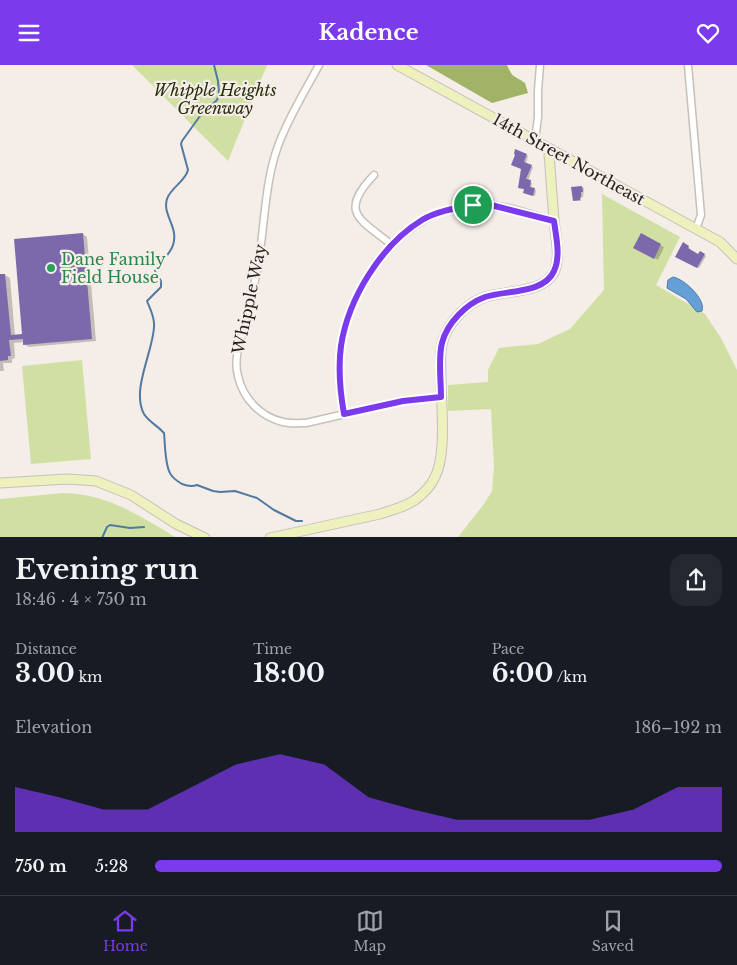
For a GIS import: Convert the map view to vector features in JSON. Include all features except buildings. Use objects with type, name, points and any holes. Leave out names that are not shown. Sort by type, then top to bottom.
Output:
[{"type":"street","name":"Whipple Way","points":[[319,65],[285,129],[273,161],[259,259],[252,296],[237,352],[237,375],[240,384],[251,403],[257,409],[275,420],[285,423],[306,423],[403,401],[441,397]]},
{"type":"street","name":"14th Street Northeast","points":[[397,65],[696,229],[720,243],[737,259]]},
{"type":"street","points":[[535,140],[540,65]]},
{"type":"street","points":[[688,65],[701,215],[696,229]]},
{"type":"street","points":[[270,537],[380,514],[414,500],[435,478],[439,469],[442,443],[440,361],[442,344],[452,322],[459,314],[483,298],[494,294],[540,286],[554,272],[557,254],[549,155],[551,149]]},
{"type":"street","points":[[374,175],[363,187],[356,200],[355,211],[362,221],[392,245]]},
{"type":"street","points":[[344,414],[340,363],[341,344],[346,326],[363,285],[392,245],[422,220],[438,213],[473,205],[491,205],[554,221]]},
{"type":"street","points":[[0,483],[68,479],[96,481],[131,495],[176,523],[205,537]]},
{"type":"green space","name":"Whipple Heights Greenway","points":[[132,65],[267,65],[228,161]]},
{"type":"green space","points":[[426,65],[507,65],[512,75],[525,83],[528,93],[492,103]]},
{"type":"green space","points":[[602,194],[680,237],[656,285],[705,314],[721,338],[737,370],[737,537],[458,537],[492,491],[494,466],[491,409],[448,411],[448,385],[488,382],[488,370],[499,348],[538,344],[570,329],[604,290]]},
{"type":"green space","points":[[82,360],[91,459],[31,464],[22,366]]},
{"type":"green space","points":[[63,493],[94,497],[122,507],[175,537],[0,537],[0,499]]},
{"type":"water","points":[[673,277],[683,281],[693,290],[701,301],[702,311],[696,311],[686,299],[667,288],[668,280]]},
{"type":"waterway","points":[[214,65],[218,81],[219,94],[217,100],[200,116],[182,141],[181,144],[188,170],[167,199],[166,205],[174,232],[174,239],[170,252],[155,271],[161,281],[161,287],[147,301],[153,316],[154,327],[141,383],[141,404],[146,417],[164,433],[168,469],[177,481],[188,486],[197,485],[220,492],[235,491],[257,498],[274,510],[296,521],[302,521]]},
{"type":"waterway","points":[[102,537],[110,525],[130,528],[144,527]]},
{"type":"place","name":"Dane Family Field House","points":[[51,268]]},
{"type":"route","points":[[473,205],[491,205],[554,221],[557,254],[554,272],[540,286],[494,294],[474,302],[459,314],[452,322],[442,344],[440,361],[441,397],[403,401],[344,414],[340,382],[341,344],[346,326],[363,285],[392,245],[422,220],[455,208],[473,205]]}]
